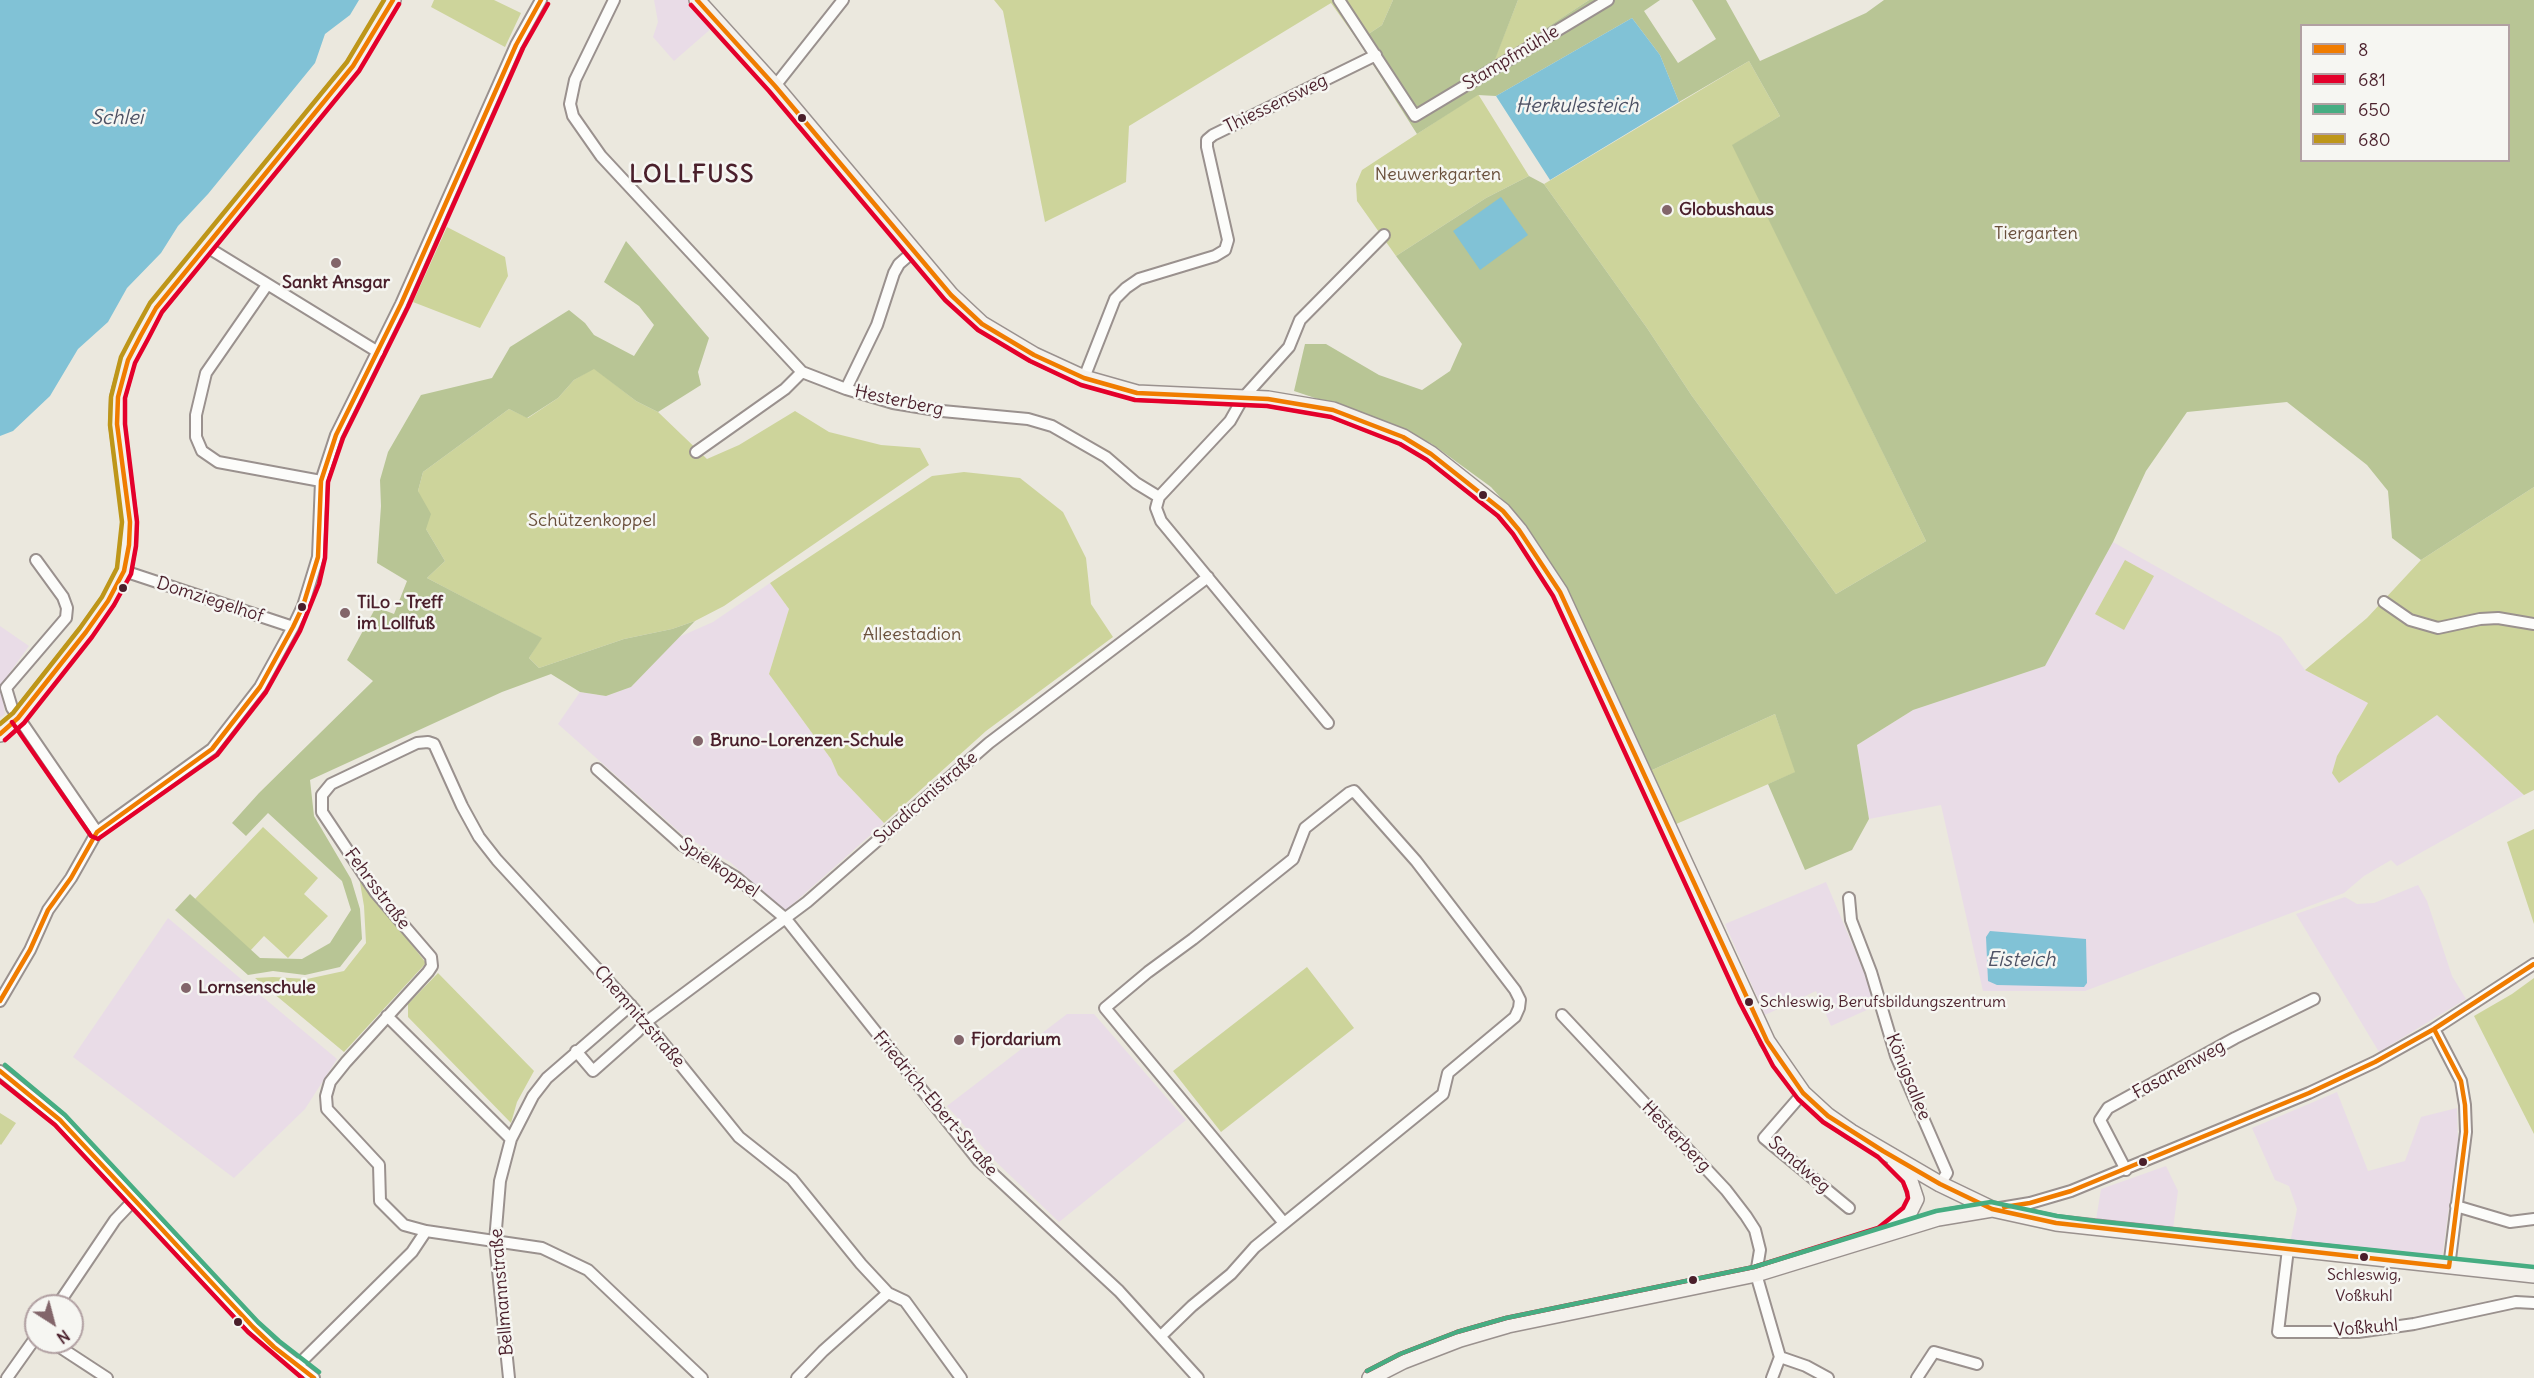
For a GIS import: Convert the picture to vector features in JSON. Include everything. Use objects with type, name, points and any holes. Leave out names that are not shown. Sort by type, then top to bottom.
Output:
[{"type":"street","points":[[0,735],[18,718],[108,601],[123,571],[129,545],[130,522],[117,424],[118,396],[128,360],[141,335],[156,308],[353,66],[393,0]]},
{"type":"street","points":[[0,1001],[30,950],[48,910],[71,878],[97,832],[212,748],[260,687],[293,627],[303,606],[318,557],[321,481],[336,435],[401,304],[516,45],[541,0]]},
{"type":"street","name":"Hesterberg","points":[[614,0],[574,80],[570,104],[573,116],[601,156],[802,372],[846,389],[893,403],[942,411],[1028,419],[1052,426],[1107,457],[1136,483],[1159,496]]},
{"type":"street","points":[[775,86],[843,0]]},
{"type":"street","points":[[1340,0],[1376,55]]},
{"type":"street","name":"Stampfmühle","points":[[1376,55],[1415,116],[1608,0]]},
{"type":"street","points":[[704,2],[951,295],[982,324],[1034,355],[1084,378],[1137,393],[1268,399],[1333,410],[1402,437],[1431,454],[1487,497],[1519,530],[1560,592],[1756,1019],[1779,1062],[1803,1093],[1828,1116],[1940,1184],[1992,1209],[2056,1223],[2534,1275]]},
{"type":"street","name":"Thiessensweg","points":[[1084,378],[1115,299],[1126,288],[1138,279],[1215,256],[1225,250],[1228,240],[1207,140],[1376,55]]},
{"type":"street","points":[[1328,723],[1161,521],[1156,508],[1159,496],[1230,422],[1243,398],[1289,347],[1300,320],[1384,235]]},
{"type":"street","points":[[207,247],[378,352]]},
{"type":"street","points":[[846,389],[877,325],[894,273],[899,264],[914,251]]},
{"type":"street","points":[[267,285],[206,373],[196,415],[196,437],[202,451],[218,462],[321,481]]},
{"type":"street","points":[[696,452],[785,389],[802,372]]},
{"type":"street","points":[[36,560],[63,597],[67,609],[66,618],[6,688],[12,708],[18,718],[97,832]]},
{"type":"street","name":"Domziegelhof","points":[[123,571],[293,627]]},
{"type":"street","name":"Suadicanistraße","points":[[646,1022],[786,919],[982,749],[1208,577]]},
{"type":"street","points":[[2384,602],[2410,620],[2438,628],[2480,619],[2534,624]]},
{"type":"street","name":"Chemnitzstraße","points":[[322,812],[322,795],[331,784],[417,743],[434,744],[479,837],[498,860],[646,1022],[740,1137],[792,1179],[861,1264],[888,1293],[905,1300],[961,1378]]},
{"type":"street","name":"Spielkoppel","points":[[597,769],[682,845],[736,878],[786,919]]},
{"type":"street","points":[[1161,1336],[1192,1306],[1232,1274],[1255,1247],[1443,1094],[1448,1073],[1515,1017],[1519,1008],[1520,1000],[1515,990],[1416,861],[1354,791],[1305,828],[1293,859],[1105,1008],[1284,1223]]},
{"type":"street","name":"Fehrsstraße","points":[[322,812],[376,893],[431,957],[432,966],[387,1016]]},
{"type":"street","name":"Königsallee","points":[[1849,898],[1851,920],[1871,972],[1896,1056],[1947,1173],[1940,1184]]},
{"type":"street","name":"Friedrich-Ebert-Straße","points":[[786,919],[978,1160],[1119,1291],[1198,1378]]},
{"type":"street","points":[[1370,1378],[1403,1361],[1460,1339],[1508,1325],[1756,1274],[1938,1218],[2030,1203],[2071,1191],[2309,1094],[2375,1062],[2434,1029],[2534,964]]},
{"type":"street","name":"Fasanenweg","points":[[2126,1170],[2100,1120],[2108,1108],[2235,1038],[2313,999]]},
{"type":"street","name":"Bellmannstraße","points":[[509,1378],[495,1241],[500,1181],[511,1139],[533,1096],[547,1078],[631,1005]]},
{"type":"street","name":"Hesterberg","points":[[1562,1015],[1726,1190],[1746,1216],[1755,1230],[1760,1250],[1756,1274]]},
{"type":"street","points":[[511,1139],[387,1016],[330,1082],[326,1095],[327,1109],[379,1165],[380,1201],[404,1225],[453,1237],[542,1248],[588,1270],[702,1378]]},
{"type":"street","points":[[576,1051],[593,1071],[646,1022]]},
{"type":"street","points":[[2434,1029],[2461,1082],[2465,1105],[2466,1132],[2449,1267]]},
{"type":"street","points":[[0,1071],[60,1120],[212,1285],[274,1347],[311,1377]]},
{"type":"street","name":"Sandweg","points":[[1803,1093],[1764,1137],[1849,1208]]},
{"type":"street","points":[[1881,1235],[1910,1213],[1916,1199],[1909,1178],[1883,1151]]},
{"type":"street","points":[[65,1294],[115,1220],[134,1200]]},
{"type":"street","points":[[2456,1206],[2510,1221],[2534,1219]]},
{"type":"street","points":[[297,1366],[412,1252],[426,1232]]},
{"type":"street","name":"Voßkuhl","points":[[2288,1249],[2278,1332],[2358,1332],[2414,1324],[2516,1302],[2534,1304]]},
{"type":"street","points":[[1756,1274],[1780,1357],[1772,1378]]},
{"type":"street","points":[[797,1378],[823,1351],[888,1293]]},
{"type":"street","points":[[1917,1378],[1934,1352],[1977,1364]]},
{"type":"street","points":[[7,1378],[24,1354]]},
{"type":"street","points":[[70,1354],[107,1378]]},
{"type":"street","points":[[1780,1357],[1806,1366],[1828,1378]]},
{"type":"shaded area","points":[[654,0],[690,0],[713,27],[674,61],[653,37],[658,22]]},
{"type":"shaded area","points":[[2113,542],[2281,637],[2305,670],[2368,703],[2337,756],[2437,715],[2524,795],[2397,866],[2391,860],[2364,876],[2344,893],[2085,991],[1983,991],[1941,805],[1869,819],[1857,745],[1913,710],[2045,666]]},
{"type":"shaded area","name":"Bruno-Lorenzen-Schule","points":[[770,583],[789,609],[769,674],[831,759],[838,775],[884,823],[785,911],[730,862],[684,836],[558,724],[580,692],[606,696],[631,687],[679,637],[713,622]]},
{"type":"shaded area","points":[[0,626],[29,646],[1,685],[5,714],[0,718]]},
{"type":"shaded area","points":[[1826,882],[1878,1005],[1831,1026],[1816,991],[1765,1015],[1725,924]]},
{"type":"shaded area","points":[[2418,885],[2427,901],[2452,976],[2466,999],[2379,1052],[2296,914],[2345,897],[2357,904],[2374,903]]},
{"type":"shaded area","name":"Lornsenschule","points":[[168,918],[337,1059],[305,1109],[234,1178],[73,1057]]},
{"type":"shaded area","points":[[1067,1014],[1094,1014],[1186,1120],[1059,1222],[993,1159],[947,1106]]},
{"type":"shaded area","points":[[2337,1092],[2368,1171],[2405,1161],[2421,1117],[2457,1108],[2458,1143],[2442,1258],[2290,1243],[2297,1209],[2289,1186],[2275,1180],[2252,1128]]},
{"type":"shaded area","points":[[2166,1166],[2178,1191],[2173,1229],[2096,1220],[2101,1189]]},
{"type":"green space","points":[[434,0],[494,0],[521,13],[505,47],[431,7]]},
{"type":"green space","points":[[994,0],[1393,0],[1382,25],[1358,41],[1331,3],[1129,126],[1126,182],[1045,222],[1003,11]]},
{"type":"green space","name":"Tiergarten","points":[[1393,0],[1518,0],[1494,62],[1589,0],[1660,0],[1644,11],[1678,63],[1716,39],[1692,0],[1726,0],[1760,61],[1866,13],[1884,0],[2534,0],[2534,487],[2421,560],[2392,538],[2388,491],[2367,465],[2287,402],[2187,412],[2146,471],[2113,542],[2045,666],[1913,710],[1857,745],[1869,819],[1852,850],[1805,870],[1768,784],[1795,772],[1775,714],[1650,771],[1574,605],[1543,551],[1491,487],[1432,444],[1393,424],[1294,391],[1305,344],[1326,344],[1379,375],[1422,390],[1450,371],[1462,344],[1396,256],[1486,198],[1529,176],[1544,184],[1647,328],[1692,396],[1836,594],[1926,541],[1732,145],[1780,116],[1749,61],[1679,102],[1660,55],[1632,18],[1496,96],[1478,95],[1417,134],[1358,41],[1382,25]]},
{"type":"green space","points":[[1518,0],[1589,0],[1493,63]]},
{"type":"green space","points":[[1749,61],[1780,116],[1733,145],[1926,541],[1836,594],[1692,396],[1647,328],[1544,184]]},
{"type":"green space","name":"Neuwerkgarten","points":[[1478,94],[1529,176],[1486,198],[1396,256],[1357,201],[1356,184],[1362,170]]},
{"type":"green space","points":[[447,227],[505,257],[508,276],[480,328],[413,302]]},
{"type":"green space","points":[[626,241],[709,338],[698,372],[701,385],[658,412],[636,401],[594,369],[574,380],[558,398],[527,418],[509,409],[423,472],[418,491],[431,514],[426,529],[445,561],[427,578],[542,638],[529,658],[539,668],[624,639],[672,629],[695,621],[631,687],[606,696],[580,692],[551,674],[502,692],[310,780],[314,816],[351,879],[360,909],[362,939],[340,967],[305,975],[273,971],[248,975],[175,910],[190,894],[260,958],[302,959],[330,943],[351,910],[342,881],[268,813],[246,836],[232,823],[259,793],[373,681],[347,660],[376,607],[394,614],[407,581],[377,563],[381,506],[380,480],[388,452],[421,395],[492,378],[510,347],[569,310],[585,323],[594,335],[634,356],[654,325],[639,306],[604,282]]},
{"type":"green space","name":"Schützenkoppel","points":[[594,368],[636,401],[658,412],[707,459],[739,445],[795,411],[829,432],[881,445],[920,448],[929,465],[724,606],[695,621],[672,629],[624,639],[539,668],[529,658],[541,638],[427,578],[445,561],[426,529],[418,491],[423,472],[509,409],[528,418],[558,398],[574,380]]},
{"type":"green space","name":"Alleestadion","points":[[964,472],[1020,478],[1063,512],[1086,558],[1091,604],[1113,637],[986,731],[884,823],[838,775],[831,759],[769,674],[789,609],[770,583],[932,476]]},
{"type":"green space","points":[[2534,487],[2534,790],[2524,795],[2437,715],[2339,783],[2332,773],[2337,756],[2368,703],[2305,670],[2367,618],[2421,560]]},
{"type":"green space","points":[[2125,560],[2154,576],[2124,630],[2095,614]]},
{"type":"green space","points":[[1775,714],[1796,772],[1674,825],[1650,771]]},
{"type":"green space","points":[[263,827],[318,878],[304,894],[328,916],[288,958],[264,936],[250,951],[195,899]]},
{"type":"green space","points":[[2534,829],[2534,924],[2507,842]]},
{"type":"green space","points":[[359,877],[426,963],[344,1052],[255,978],[307,979],[344,971],[366,943],[364,906]]},
{"type":"green space","points":[[1307,967],[1354,1028],[1221,1132],[1173,1071]]},
{"type":"green space","points":[[438,973],[534,1071],[517,1102],[511,1123],[408,1017],[408,1004]]},
{"type":"green space","points":[[2534,978],[2534,1134],[2474,1016]]},
{"type":"green space","points":[[0,1113],[16,1123],[1,1145],[0,1144]]},
{"type":"water","name":"Schlei","points":[[0,0],[359,0],[350,15],[325,34],[315,63],[208,194],[178,226],[161,253],[127,288],[108,322],[78,349],[50,396],[13,431],[0,436]]},
{"type":"water","name":"Herkulesteich","points":[[1632,18],[1660,55],[1679,102],[1550,180],[1496,96]]},
{"type":"water","points":[[1501,197],[1528,235],[1480,270],[1453,231]]},
{"type":"water","name":"Eisteich","points":[[1990,931],[2086,939],[2087,983],[2084,987],[1997,985],[1988,981],[1986,937]]},
{"type":"transit line","name":"680","points":[[0,724],[13,713],[80,628],[102,597],[117,568],[122,522],[110,425],[111,397],[121,357],[134,332],[150,303],[347,62],[384,0]]},
{"type":"transit line","name":"8","points":[[0,734],[18,718],[86,632],[108,601],[124,571],[129,545],[130,522],[117,424],[118,397],[128,360],[141,335],[156,308],[353,66],[393,0]]},
{"type":"transit line","name":"8","points":[[0,1001],[30,950],[48,910],[71,878],[97,832],[212,749],[260,687],[293,627],[303,606],[318,557],[321,481],[336,435],[401,304],[516,45],[541,0]]},
{"type":"transit line","name":"8","points":[[697,0],[775,86],[951,295],[982,324],[1034,355],[1084,378],[1137,393],[1268,399],[1333,410],[1403,437],[1431,454],[1503,511],[1519,530],[1560,592],[1767,1041],[1803,1093],[1828,1116],[1883,1151],[1940,1184],[1992,1209],[2056,1223],[2449,1267],[2466,1132],[2465,1105],[2461,1081],[2434,1029]]},
{"type":"transit line","name":"681","points":[[5,740],[24,723],[92,637],[114,605],[131,574],[137,522],[125,424],[125,398],[135,363],[162,312],[359,71],[399,4]]},
{"type":"transit line","name":"681","points":[[12,722],[91,836],[98,839],[217,755],[266,692],[300,631],[319,584],[325,558],[328,482],[343,438],[408,307],[523,48],[548,4]]},
{"type":"transit line","name":"681","points":[[691,5],[769,91],[945,300],[978,330],[1030,361],[1081,385],[1135,400],[1267,406],[1331,417],[1400,444],[1427,460],[1498,516],[1513,534],[1553,596],[1740,1003],[1773,1066],[1798,1099],[1823,1122],[1878,1157],[1903,1182],[1907,1192],[1908,1198],[1903,1208],[1878,1228],[1754,1267],[1506,1318],[1457,1332],[1400,1354],[1367,1371]]},
{"type":"transit line","name":"8","points":[[2004,1207],[2030,1203],[2071,1191],[2309,1093],[2375,1062],[2434,1029],[2534,964]]},
{"type":"transit line","name":"650","points":[[5,1065],[65,1115],[258,1322],[319,1372]]},
{"type":"transit line","name":"8","points":[[0,1071],[60,1120],[253,1327],[274,1347],[314,1378]]},
{"type":"transit line","name":"681","points":[[0,1081],[55,1125],[248,1332],[302,1378]]},
{"type":"transit line","name":"650","points":[[1367,1371],[1400,1354],[1457,1332],[1506,1318],[1754,1267],[1936,1211],[1991,1202],[2057,1216],[2095,1221],[2534,1267]]},
{"type":"place","name":"Globushaus","points":[[1667,210]]},
{"type":"place","name":"Sankt Ansgar","points":[[336,263]]},
{"type":"place","name":"TiLo - Treff im Lollfuß","points":[[345,613]]},
{"type":"place","name":"Bruno-Lorenzen-Schule","points":[[698,741]]},
{"type":"place","name":"Lornsenschule","points":[[186,988]]},
{"type":"place","name":"Schleswig, Berufsbildungszentrum","points":[[1749,1002]]},
{"type":"place","name":"Fjordarium","points":[[959,1040]]},
{"type":"place","name":"Schleswig, Voßkuhl","points":[[2364,1257]]},
{"type":"district","name":"LOLLFUSS","points":[[692,175]]}]
